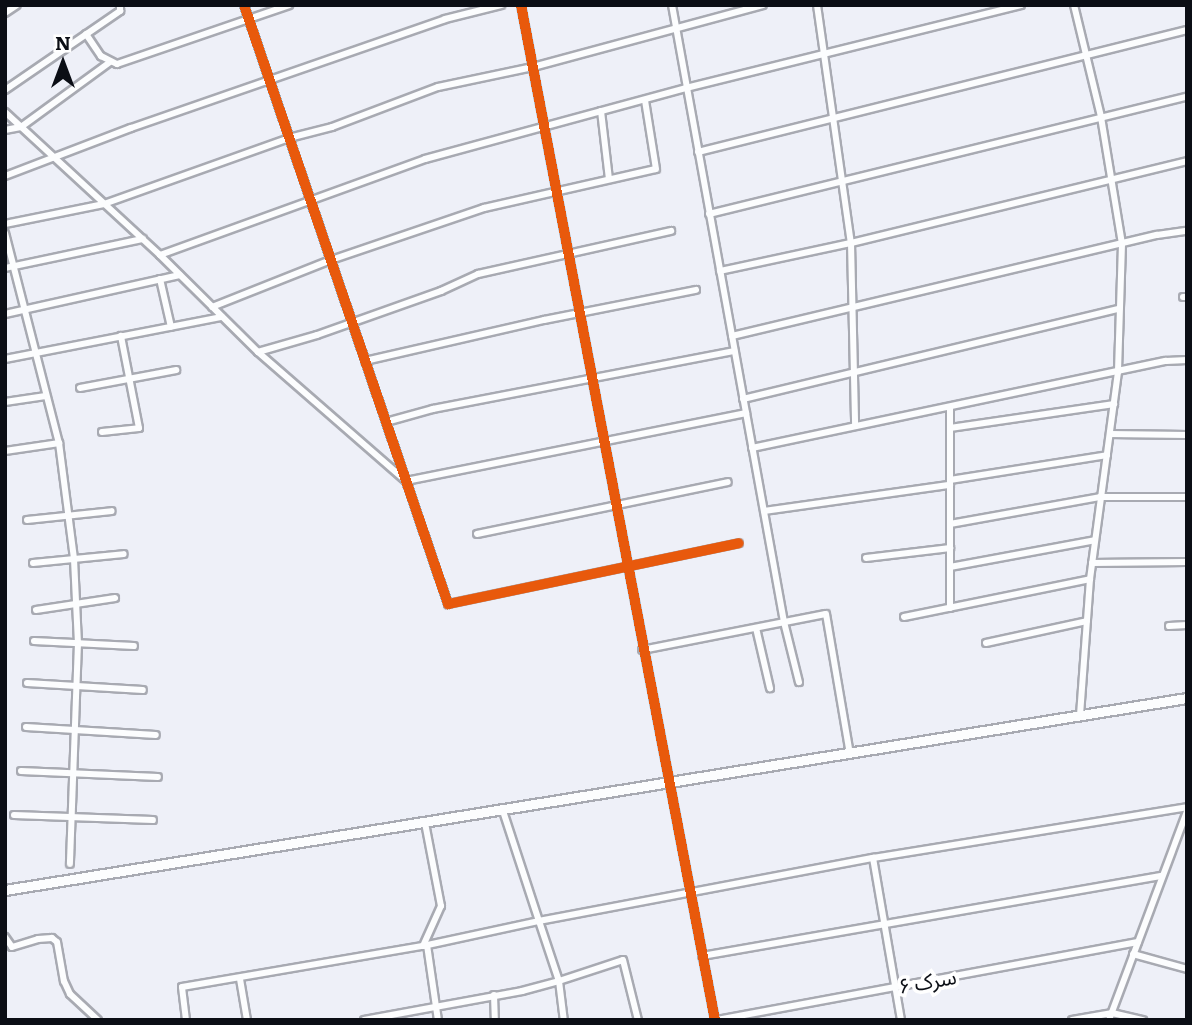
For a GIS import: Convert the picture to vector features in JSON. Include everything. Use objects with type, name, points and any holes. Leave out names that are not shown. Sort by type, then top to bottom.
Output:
[{"type":"main road","points":[[5,890],[1187,698]]},
{"type":"street","points":[[5,13],[17,5]]},
{"type":"street","points":[[5,90],[120,11],[120,5]]},
{"type":"street","points":[[244,5],[448,604],[739,543]]},
{"type":"street","points":[[86,34],[102,56],[117,65],[289,5]]},
{"type":"street","points":[[5,176],[445,19],[501,5]]},
{"type":"street","points":[[521,5],[667,784],[716,1020]]},
{"type":"street","points":[[672,5],[784,622],[799,682]]},
{"type":"street","points":[[5,224],[104,204],[289,138],[332,127],[438,87],[533,67],[763,5]]},
{"type":"street","points":[[817,5],[851,243],[855,426]]},
{"type":"street","points":[[160,255],[425,159],[686,88],[1021,5]]},
{"type":"street","points":[[1074,5],[1101,117],[1122,244],[1118,372],[1090,579],[1080,716]]},
{"type":"street","points":[[698,152],[1187,30]]},
{"type":"street","points":[[5,130],[22,127],[110,62]]},
{"type":"street","points":[[709,214],[1187,97]]},
{"type":"street","points":[[212,307],[331,260],[484,208],[656,169],[645,100]]},
{"type":"street","points":[[601,111],[609,179]]},
{"type":"street","points":[[5,112],[160,255],[258,352],[406,481]]},
{"type":"street","points":[[720,271],[851,243],[1187,161]]},
{"type":"street","points":[[258,352],[441,291],[478,274],[567,252],[671,231]]},
{"type":"street","points":[[732,336],[1187,231]]},
{"type":"street","points":[[5,233],[59,443],[74,559],[78,643],[70,864]]},
{"type":"street","points":[[5,268],[143,239]]},
{"type":"street","points":[[5,314],[180,275]]},
{"type":"street","points":[[160,279],[171,327]]},
{"type":"street","points":[[365,361],[696,290]]},
{"type":"street","points":[[743,399],[1119,309]]},
{"type":"street","points":[[5,359],[222,317]]},
{"type":"street","points":[[102,432],[139,428],[121,336]]},
{"type":"street","points":[[386,422],[590,377],[734,351]]},
{"type":"street","points":[[752,448],[1170,360],[1187,360]]},
{"type":"street","points":[[80,388],[176,370]]},
{"type":"street","points":[[5,402],[46,396]]},
{"type":"street","points":[[950,428],[1114,404]]},
{"type":"street","points":[[950,407],[950,608]]},
{"type":"street","points":[[406,481],[602,439],[746,412]]},
{"type":"street","points":[[1110,434],[1187,435]]},
{"type":"street","points":[[5,451],[59,443]]},
{"type":"street","points":[[764,511],[1107,454]]},
{"type":"street","points":[[477,534],[728,482]]},
{"type":"street","points":[[950,524],[1100,497],[1187,497]]},
{"type":"street","points":[[27,520],[112,511]]},
{"type":"street","points":[[950,567],[1095,540]]},
{"type":"street","points":[[866,558],[950,548]]},
{"type":"street","points":[[33,563],[124,554]]},
{"type":"street","points":[[1092,563],[1187,562]]},
{"type":"street","points":[[904,617],[1090,579]]},
{"type":"street","points":[[36,610],[115,598]]},
{"type":"street","points":[[642,650],[825,614],[850,754]]},
{"type":"street","points":[[986,643],[1087,621]]},
{"type":"street","points":[[1169,626],[1187,625]]},
{"type":"street","points":[[756,628],[770,688]]},
{"type":"street","points":[[34,641],[134,646]]},
{"type":"street","points":[[27,683],[144,690]]},
{"type":"street","points":[[26,727],[156,735]]},
{"type":"street","points":[[21,771],[158,777]]},
{"type":"street","points":[[186,1020],[182,987],[425,945],[873,859],[1187,809],[1110,1016]]},
{"type":"street","points":[[503,811],[559,981],[564,1020]]},
{"type":"street","points":[[14,815],[72,820],[153,820]]},
{"type":"street","points":[[425,823],[441,906],[425,945],[438,1020]]},
{"type":"street","points":[[873,859],[901,1020]]},
{"type":"street","points":[[702,956],[885,922],[1162,876]]},
{"type":"street","points":[[5,937],[12,947],[38,939],[52,938],[57,942],[64,981],[70,994],[98,1020]]},
{"type":"street","name":"سرک ۶","points":[[716,1020],[1138,942]]},
{"type":"street","points":[[1133,954],[1187,969]]},
{"type":"street","points":[[364,1020],[559,981],[623,960],[638,1020]]},
{"type":"street","points":[[240,979],[247,1020]]},
{"type":"street","points":[[494,995],[495,1020]]},
{"type":"street","points":[[1072,1020],[1110,1016],[1143,1020]]},
{"type":"cycle path","points":[[244,5],[448,604],[739,543]]},
{"type":"cycle path","points":[[521,5],[715,1020]]}]
